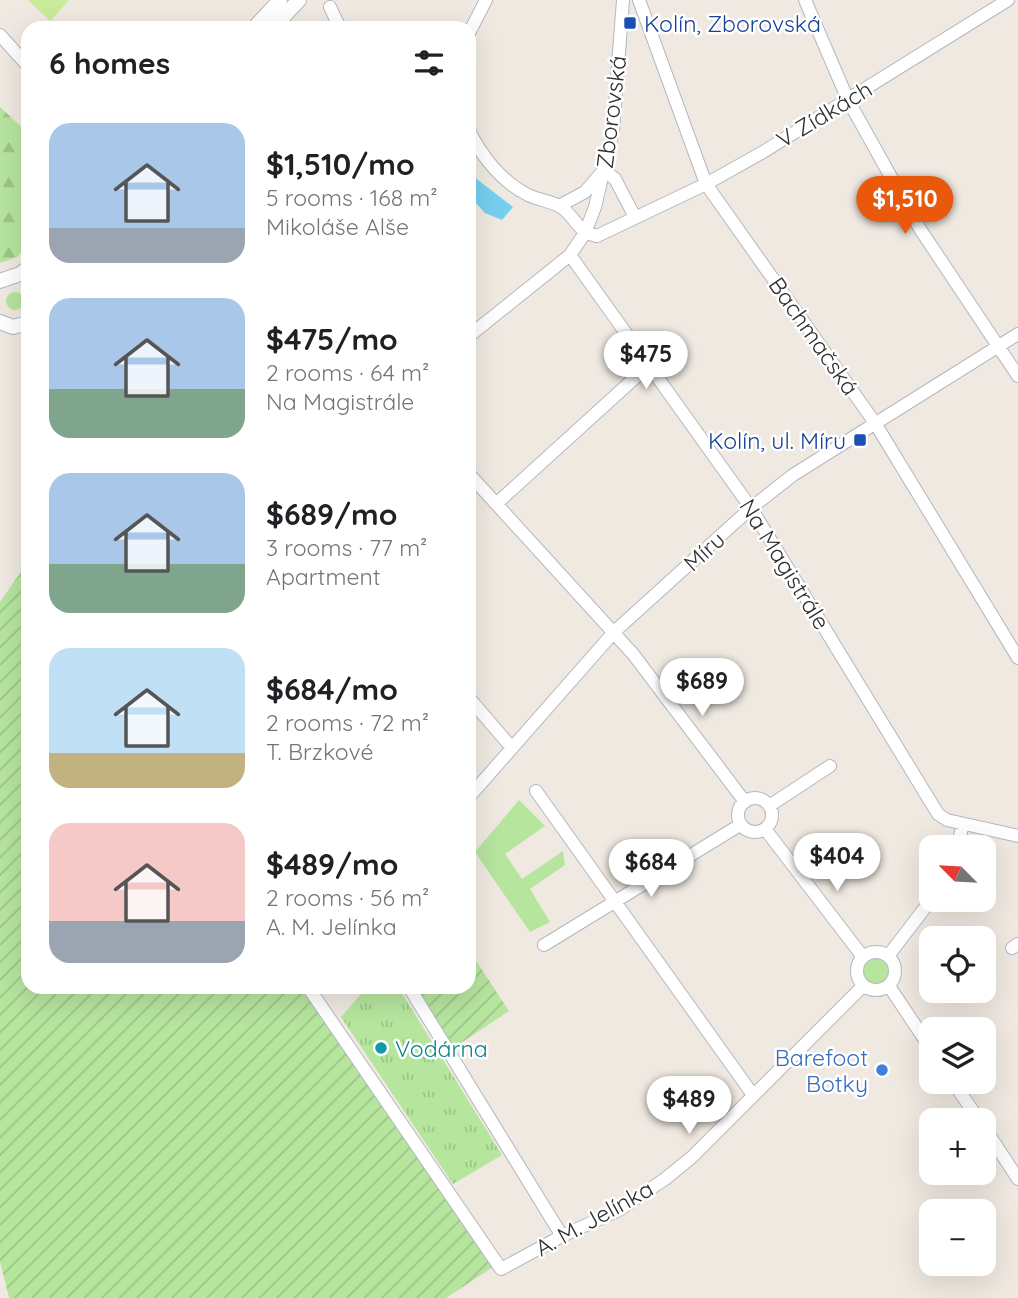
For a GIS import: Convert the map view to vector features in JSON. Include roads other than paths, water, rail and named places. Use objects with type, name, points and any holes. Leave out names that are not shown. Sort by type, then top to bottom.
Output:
[{"type":"street","points":[[260,21],[280,0]]},
{"type":"street","points":[[280,21],[299,0]]},
{"type":"street","points":[[475,21],[486,0]]},
{"type":"street","name":"Zborovská","points":[[476,326],[570,255],[585,233],[595,206],[613,131],[623,0]]},
{"type":"street","name":"Bachmačská","points":[[639,0],[706,184],[875,423],[1018,658]]},
{"type":"street","points":[[805,0],[848,100],[920,229],[1018,376]]},
{"type":"street","name":"V Zídkách","points":[[585,233],[597,236],[706,184],[848,100],[1008,0]]},
{"type":"street","points":[[330,7],[337,21]]},
{"type":"street","points":[[0,35],[21,58]]},
{"type":"street","points":[[476,140],[494,167],[513,186],[528,195],[559,206],[585,233]]},
{"type":"street","points":[[559,206],[584,192],[604,170],[615,179],[635,217]]},
{"type":"street","name":"Na Magistrále","points":[[570,255],[751,508],[938,814],[947,820],[1018,836]]},
{"type":"street","points":[[0,322],[10,326],[21,325]]},
{"type":"street","points":[[0,338],[6,331],[21,325]]},
{"type":"street","name":"Míru","points":[[476,789],[614,632],[751,508],[793,475],[1018,334]]},
{"type":"street","points":[[496,504],[648,366]]},
{"type":"street","points":[[476,482],[633,654],[745,802]]},
{"type":"street","points":[[476,706],[512,748]]},
{"type":"street","points":[[769,806],[830,766]]},
{"type":"street","points":[[536,791],[753,1095]]},
{"type":"street","points":[[758,799],[769,806],[771,821],[765,829],[752,832],[740,825],[738,815],[745,802],[758,799]]},
{"type":"street","points":[[960,835],[963,824]]},
{"type":"street","points":[[544,945],[740,825]]},
{"type":"street","points":[[765,829],[863,957]]},
{"type":"street","points":[[888,956],[922,912]]},
{"type":"street","points":[[876,952],[888,956],[896,971],[889,986],[876,991],[863,985],[857,972],[863,957],[876,952]]},
{"type":"street","name":"A. M. Jelínka","points":[[313,994],[501,1269],[562,1236],[619,1210],[665,1179],[692,1157],[863,985]]},
{"type":"street","points":[[889,986],[919,1031]]},
{"type":"street","points":[[413,994],[562,1236]]},
{"type":"street","points":[[996,1146],[1018,1180]]},
{"type":"water","points":[[476,178],[513,207],[502,220],[485,213],[476,203]]},
{"type":"place","name":"Kolín, Zborovská","points":[[630,23]]},
{"type":"place","name":"Kolín, ul. Míru","points":[[860,440]]},
{"type":"place","name":"Vodárna","points":[[381,1048]]},
{"type":"place","name":"Barefoot Botky","points":[[882,1070]]}]
